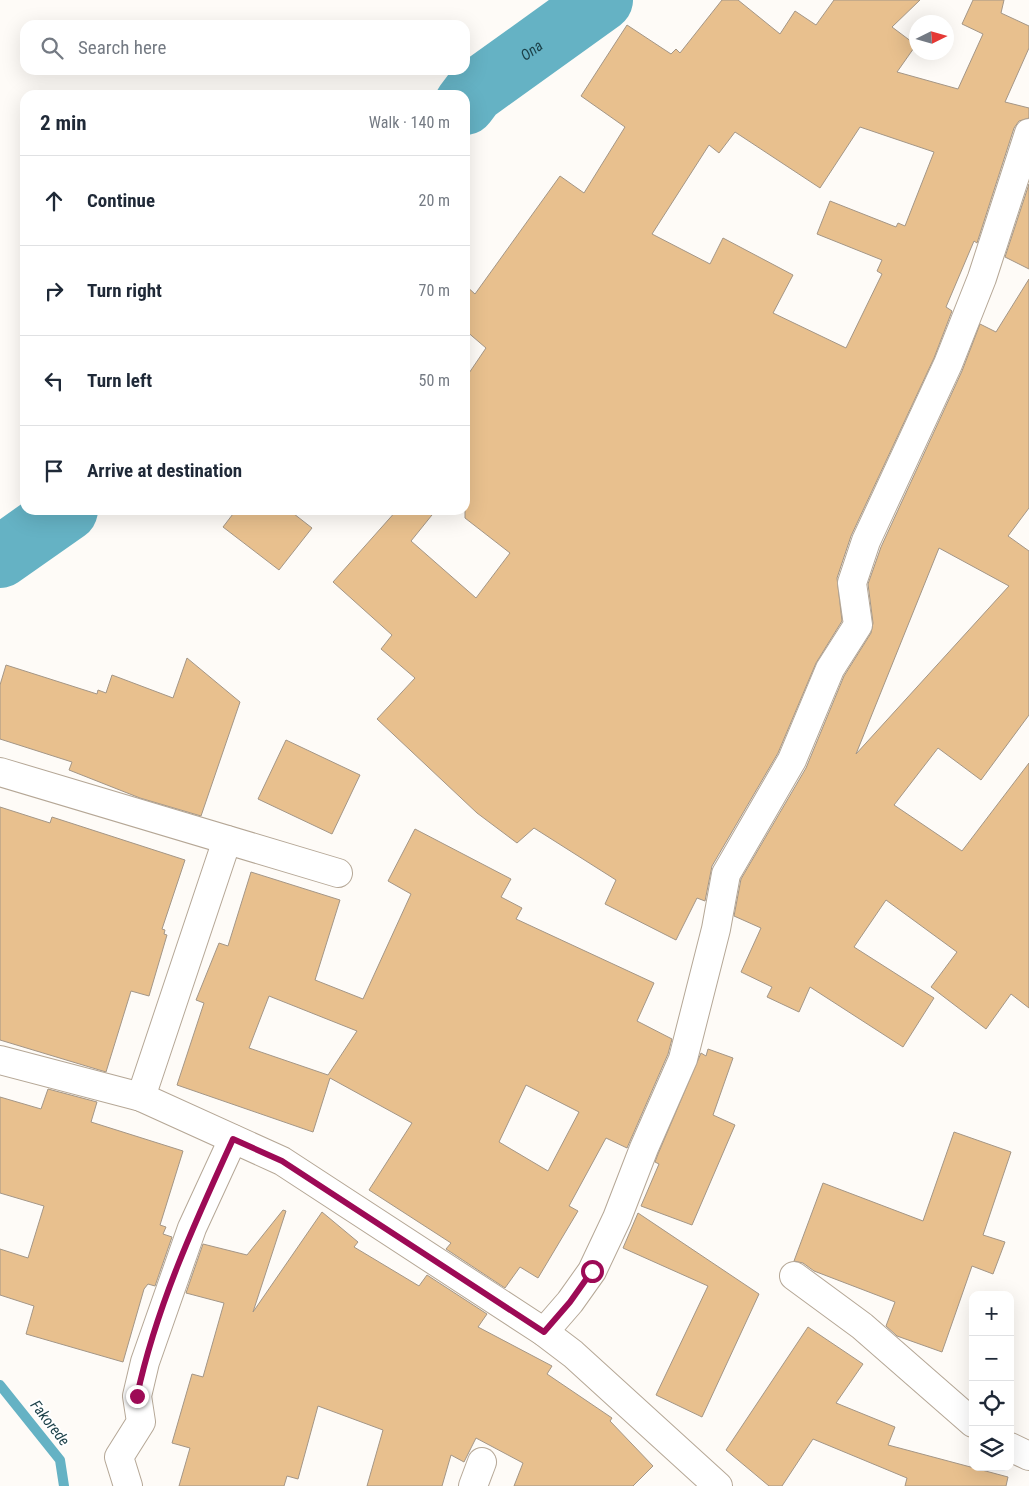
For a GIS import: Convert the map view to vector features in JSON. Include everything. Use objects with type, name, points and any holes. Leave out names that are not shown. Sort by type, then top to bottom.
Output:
[{"type":"street","points":[[544,1332],[570,1302],[592,1271],[683,1059],[716,929],[726,874],[792,760],[830,669],[858,625],[852,583],[866,541],[948,364],[982,278],[1029,133]]},
{"type":"street","points":[[0,772],[338,873]]},
{"type":"street","points":[[141,1097],[227,840]]},
{"type":"street","points":[[0,1060],[141,1097],[282,1161],[544,1332],[573,1354],[718,1486]]},
{"type":"street","points":[[128,1486],[119,1457],[141,1422],[137,1396],[145,1362],[192,1228],[233,1139]]},
{"type":"street","points":[[794,1276],[862,1326],[969,1420]]},
{"type":"street","points":[[1014,1449],[1029,1456]]},
{"type":"building","points":[[722,0],[738,0],[780,34],[795,11],[816,25],[834,0],[920,0],[892,27],[909,40],[909,55],[897,72],[958,89],[983,34],[962,24],[973,0],[1004,0],[1001,13],[1029,26],[1029,48],[1005,102],[1029,108],[1029,118],[1019,121],[1014,128],[977,243],[974,241],[946,307],[952,311],[934,358],[851,536],[837,578],[842,621],[816,663],[778,753],[712,866],[705,901],[697,898],[676,940],[605,904],[616,880],[534,828],[517,843],[477,813],[377,719],[415,678],[381,649],[392,635],[333,582],[393,515],[432,515],[411,541],[476,598],[510,553],[465,518],[465,515],[470,515],[470,372],[486,348],[470,334],[470,290],[475,294],[560,176],[584,193],[625,127],[581,96],[627,25],[671,54],[676,49],[680,53]],"holes":[[[860,127],[934,152],[905,226],[898,223],[896,227],[830,201],[817,234],[882,260],[877,271],[882,274],[846,348],[773,313],[793,275],[723,238],[710,264],[652,234],[709,145],[719,153],[735,132],[820,188]]]},
{"type":"building","points":[[1029,184],[1029,269],[1005,257]]},
{"type":"building","points":[[1029,279],[1029,508],[1008,536],[1029,551],[1029,715],[981,780],[938,748],[894,805],[962,851],[1029,763],[1029,1008],[1011,994],[986,1029],[931,987],[957,952],[886,900],[854,947],[934,998],[903,1047],[810,987],[799,1012],[767,997],[772,987],[741,972],[761,928],[734,916],[741,879],[806,768],[844,676],[871,633],[873,623],[868,584],[881,547],[962,371],[980,324],[996,332]],"holes":[[[939,548],[1009,586],[856,754]]]},
{"type":"building","points":[[232,515],[295,515],[312,528],[279,570],[223,527]]},
{"type":"building","points":[[187,658],[240,702],[201,816],[140,798],[69,770],[72,762],[0,739],[0,685],[6,665],[97,694],[98,690],[106,693],[112,675],[173,698]]},
{"type":"building","points":[[286,740],[360,775],[332,834],[258,799]]},
{"type":"building","points":[[0,807],[50,823],[52,817],[185,860],[162,929],[165,930],[164,934],[167,935],[149,996],[131,991],[106,1072],[0,1040]]},
{"type":"building","points":[[415,829],[511,879],[501,897],[522,908],[516,919],[654,983],[637,1021],[672,1039],[668,1054],[627,1148],[606,1138],[569,1206],[578,1211],[538,1278],[520,1267],[505,1288],[446,1249],[451,1243],[369,1190],[412,1123],[330,1078],[313,1132],[177,1085],[204,1003],[196,1000],[219,943],[228,946],[251,872],[340,900],[315,980],[363,999],[411,894],[388,881]],"holes":[[[269,996],[357,1031],[328,1075],[249,1048]],[[526,1085],[579,1112],[548,1171],[499,1142]]]},
{"type":"building","points":[[708,1049],[733,1058],[713,1115],[735,1125],[692,1225],[641,1206],[659,1164],[655,1162],[658,1154],[701,1053],[706,1056]]},
{"type":"building","points":[[48,1089],[97,1102],[91,1122],[183,1151],[160,1225],[166,1227],[163,1234],[172,1237],[155,1286],[148,1284],[144,1289],[123,1362],[26,1334],[34,1306],[0,1295],[0,1249],[28,1258],[44,1206],[0,1193],[0,1097],[41,1109]]},
{"type":"building","points":[[954,1132],[1011,1152],[983,1235],[1005,1242],[993,1274],[972,1266],[942,1352],[897,1336],[886,1326],[895,1302],[814,1271],[803,1263],[794,1261],[823,1183],[923,1221]]},
{"type":"building","points":[[283,1210],[286,1211],[253,1312],[322,1212],[358,1242],[354,1247],[419,1286],[427,1275],[487,1314],[478,1327],[552,1366],[547,1374],[612,1418],[610,1421],[653,1466],[633,1486],[514,1486],[523,1463],[476,1438],[464,1462],[451,1455],[442,1486],[367,1486],[383,1430],[318,1406],[298,1479],[287,1476],[284,1486],[179,1486],[190,1448],[172,1443],[192,1374],[203,1377],[224,1303],[186,1293],[203,1244],[247,1255]]},
{"type":"building","points":[[638,1213],[759,1294],[702,1417],[656,1395],[708,1286],[623,1248]]},
{"type":"building","points":[[808,1327],[863,1364],[836,1403],[895,1427],[888,1445],[969,1467],[969,1471],[986,1471],[1008,1477],[1006,1486],[905,1486],[907,1478],[813,1439],[782,1486],[769,1486],[726,1450]]},
{"type":"waterway","name":"Ona","points":[[470,97],[474,92],[602,0]]},
{"type":"waterway","name":"Ona","points":[[0,557],[60,515]]},
{"type":"waterway","name":"Fakorede","points":[[0,1385],[60,1460],[64,1486]]},
{"type":"route","points":[[137,1396],[145,1362],[192,1228],[233,1139],[282,1161],[544,1332],[570,1302],[592,1271]]}]
